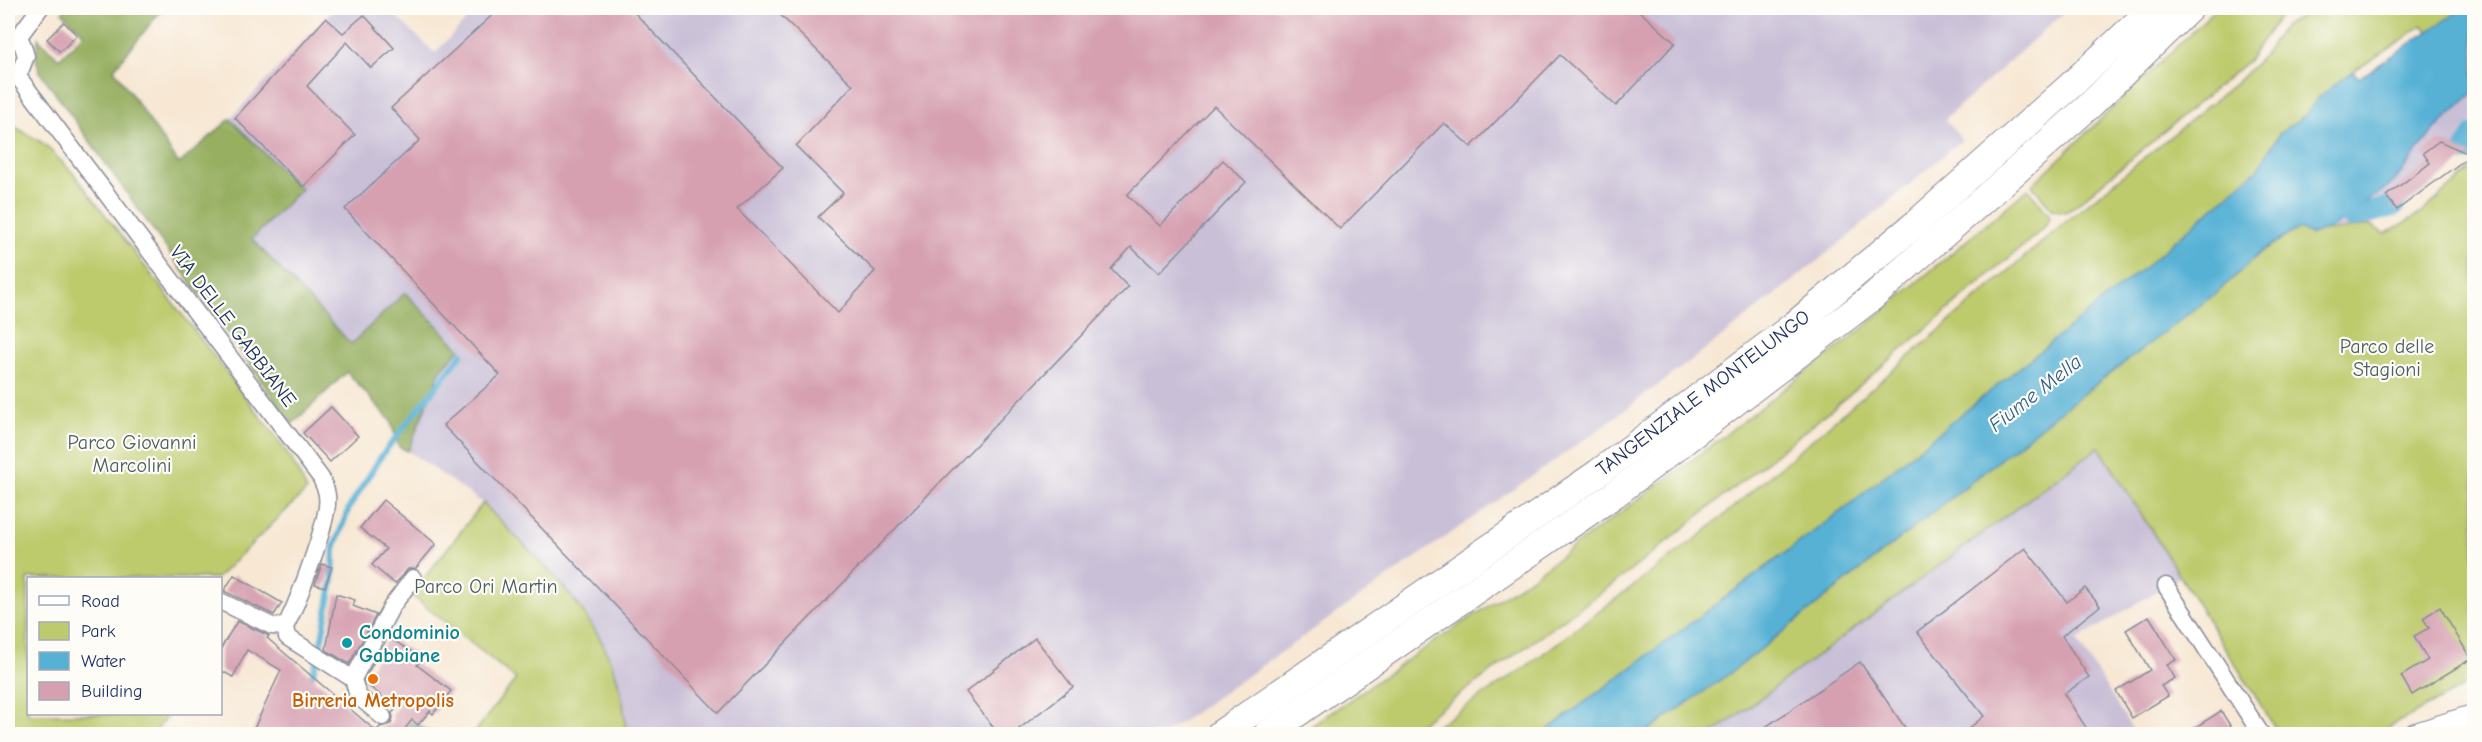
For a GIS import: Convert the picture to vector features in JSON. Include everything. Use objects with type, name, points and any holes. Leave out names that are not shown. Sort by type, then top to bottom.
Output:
[{"type":"highway","name":"TANGENZIALE MONTELUNGO","points":[[1220,735],[1598,473],[1793,326],[1913,226],[2069,87],[2152,8]]},
{"type":"highway","name":"TANGENZIALE MONTELUNGO","points":[[1267,735],[1615,494],[1853,312],[1934,244],[2088,107],[2190,8]]},
{"type":"street","points":[[12,76],[24,63],[26,56],[25,49],[12,37],[40,8]]},
{"type":"street","name":"VIA DELLE GABBIANE","points":[[12,76],[321,478],[328,496],[326,517],[294,612],[285,627]]},
{"type":"street","points":[[353,679],[392,606],[413,578]]},
{"type":"street","points":[[2166,586],[2261,735]]},
{"type":"street","points":[[222,602],[272,626],[285,627],[287,637],[353,679],[358,696],[383,717]]},
{"type":"street","points":[[2414,735],[2475,715]]},
{"type":"street","points":[[2414,735],[2427,735]]},
{"type":"shaded area","points":[[334,8],[387,8],[435,53],[478,8],[2069,8],[1945,119],[1962,140],[1850,235],[1718,340],[1594,433],[1164,734],[626,734],[623,703],[612,660],[588,616],[483,503],[408,451],[440,371],[460,349],[405,293],[351,345],[252,239],[301,189],[230,119]]},
{"type":"shaded area","points":[[2474,92],[2474,149],[2471,155],[2398,212],[2370,225],[2330,231],[2394,182],[2433,131]]},
{"type":"shaded area","points":[[2099,447],[2180,577],[2077,640],[2135,734],[1712,734]]},
{"type":"green space","points":[[66,8],[163,8],[114,69],[179,164],[230,119],[301,189],[252,239],[351,344],[405,293],[460,349],[440,371],[408,451],[399,447],[390,420],[347,372],[292,424],[40,72],[36,59],[38,38],[59,59],[84,34],[62,12]]},
{"type":"green space","points":[[2217,8],[2293,8],[2278,18],[2248,61],[2071,209],[2065,212],[2052,209],[2032,185]]},
{"type":"green space","points":[[2322,8],[2463,8],[2429,32],[2422,25],[2394,46],[2353,71],[2315,102],[2305,115],[2279,134],[2257,170],[2146,266],[1840,512],[1542,734],[1425,734],[1524,668],[1702,534],[2068,220],[2237,82],[2265,54],[2283,27],[2310,11]]},
{"type":"green space","points":[[8,44],[15,50],[16,60],[8,68]]},
{"type":"green space","name":"Parco Giovanni Marcolini","points":[[8,123],[43,143],[74,174],[273,433],[291,459],[307,490],[218,577],[27,577],[27,715],[167,715],[154,734],[8,734]]},
{"type":"green space","name":"Parco delle Stagioni","points":[[2474,167],[2474,681],[2377,734],[2279,734],[2099,447],[1712,734],[1643,734],[1736,669],[2063,409],[2220,290],[2263,250],[2298,229],[2325,231],[2330,229],[2330,231],[2370,225],[2385,234],[2420,214]]},
{"type":"green space","points":[[2028,189],[2050,216],[2045,227],[1837,405],[1624,576],[1405,734],[1300,734],[1532,577],[1695,458],[1858,332]]},
{"type":"green space","name":"Parco Ori Martin","points":[[483,503],[557,579],[597,634],[612,664],[622,697],[626,734],[473,734],[516,679],[411,595]]},
{"type":"green space","points":[[410,723],[418,725],[432,734],[400,734]]},
{"type":"water","name":"Fiume Mella","points":[[2463,8],[2474,8],[2474,92],[2433,131],[2394,182],[2330,229],[2310,235],[2298,229],[2263,250],[2220,290],[2063,409],[1736,669],[1643,734],[1542,734],[1840,512],[2146,266],[2257,170],[2279,134],[2305,115],[2320,96],[2353,71],[2359,78]]},
{"type":"building","points":[[500,8],[630,8],[783,168],[737,209],[838,313],[875,271],[818,217],[843,193],[796,146],[853,85],[773,8],[1636,8],[1675,43],[1616,106],[1560,55],[1471,147],[1444,123],[1340,229],[1214,106],[1127,195],[1160,226],[1223,160],[1246,182],[1159,273],[1131,247],[1111,269],[1128,287],[718,713],[443,425],[500,375],[345,209],[420,140],[391,108]]},
{"type":"building","points":[[364,15],[394,48],[371,68],[347,42],[307,86],[355,135],[303,187],[235,118],[326,18],[343,33]]},
{"type":"building","points":[[64,22],[77,35],[60,52],[47,39]]},
{"type":"building","points":[[2439,141],[2471,155],[2397,210],[2386,196],[2430,163],[2423,153]]},
{"type":"building","points":[[331,407],[358,436],[330,462],[303,433]]},
{"type":"building","points":[[383,500],[436,544],[416,568],[408,569],[395,584],[372,565],[386,549],[360,528]]},
{"type":"building","points":[[2025,548],[2067,602],[2085,588],[2100,606],[2062,636],[2089,677],[2064,694],[2091,735],[1961,735],[1984,716],[1917,632]]},
{"type":"building","points":[[322,564],[332,567],[325,587],[315,584]]},
{"type":"building","points":[[234,575],[282,603],[274,615],[224,591]]},
{"type":"building","points":[[336,594],[355,600],[353,606],[376,615],[349,664],[326,650]]},
{"type":"building","points":[[2440,607],[2471,659],[2412,695],[2401,676],[2428,660],[2414,636],[2429,628],[2423,618]]},
{"type":"building","points":[[2149,616],[2176,660],[2167,665],[2175,678],[2161,686],[2168,696],[2132,718],[2116,691],[2150,670],[2126,630]]},
{"type":"building","points":[[237,621],[269,636],[267,638],[376,731],[380,727],[391,724],[392,713],[397,708],[364,680],[388,637],[422,658],[417,665],[451,691],[433,714],[430,711],[418,725],[412,720],[400,735],[251,735],[281,670],[247,650],[233,677],[222,671],[222,647]]},
{"type":"building","points":[[1035,638],[1073,687],[1011,735],[999,735],[966,692]]},
{"type":"building","points":[[1860,662],[1910,735],[1754,735]]},
{"type":"building","points":[[2221,711],[2236,735],[2183,735]]},
{"type":"waterway","points":[[2464,152],[2474,134]]},
{"type":"waterway","points":[[2325,197],[2353,217],[2394,206]]},
{"type":"waterway","points":[[310,682],[319,654],[333,579],[334,548],[349,508],[382,455],[462,354]]},
{"type":"waterway","points":[[406,734],[413,727],[424,734]]},
{"type":"place","name":"Condominio Gabbiane","points":[[347,643]]},
{"type":"place","name":"Birreria Metropolis","points":[[373,679]]}]
